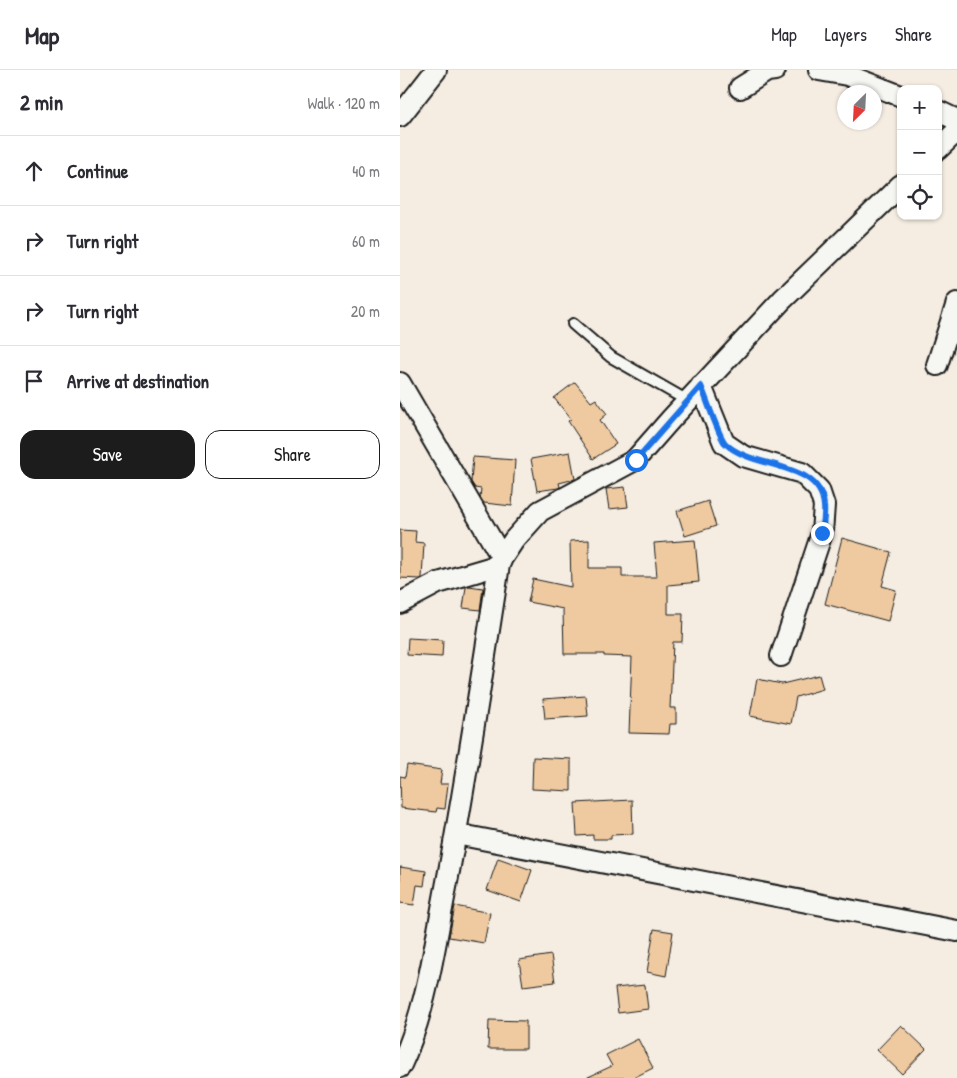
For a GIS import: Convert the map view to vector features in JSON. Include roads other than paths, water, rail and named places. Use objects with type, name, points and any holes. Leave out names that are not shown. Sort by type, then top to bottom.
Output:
[{"type":"street","points":[[400,116],[436,70]]},
{"type":"street","points":[[740,88],[767,71],[775,70]]},
{"type":"street","points":[[819,70],[847,75],[897,94]]},
{"type":"street","points":[[942,113],[957,120]]},
{"type":"street","points":[[942,145],[957,131]]},
{"type":"street","points":[[400,1067],[409,1048],[423,1007],[456,834],[501,562],[514,540],[540,511],[636,460],[701,386],[782,300],[897,189]]},
{"type":"street","points":[[937,365],[957,303]]},
{"type":"street","points":[[400,384],[501,562]]},
{"type":"street","points":[[701,386],[724,443],[743,456],[802,473],[819,490],[824,505],[822,533],[781,656]]},
{"type":"street","points":[[400,603],[438,583],[501,562]]},
{"type":"street","points":[[456,834],[957,930]]},
{"type":"lane","points":[[573,324],[611,357],[688,401]]}]
